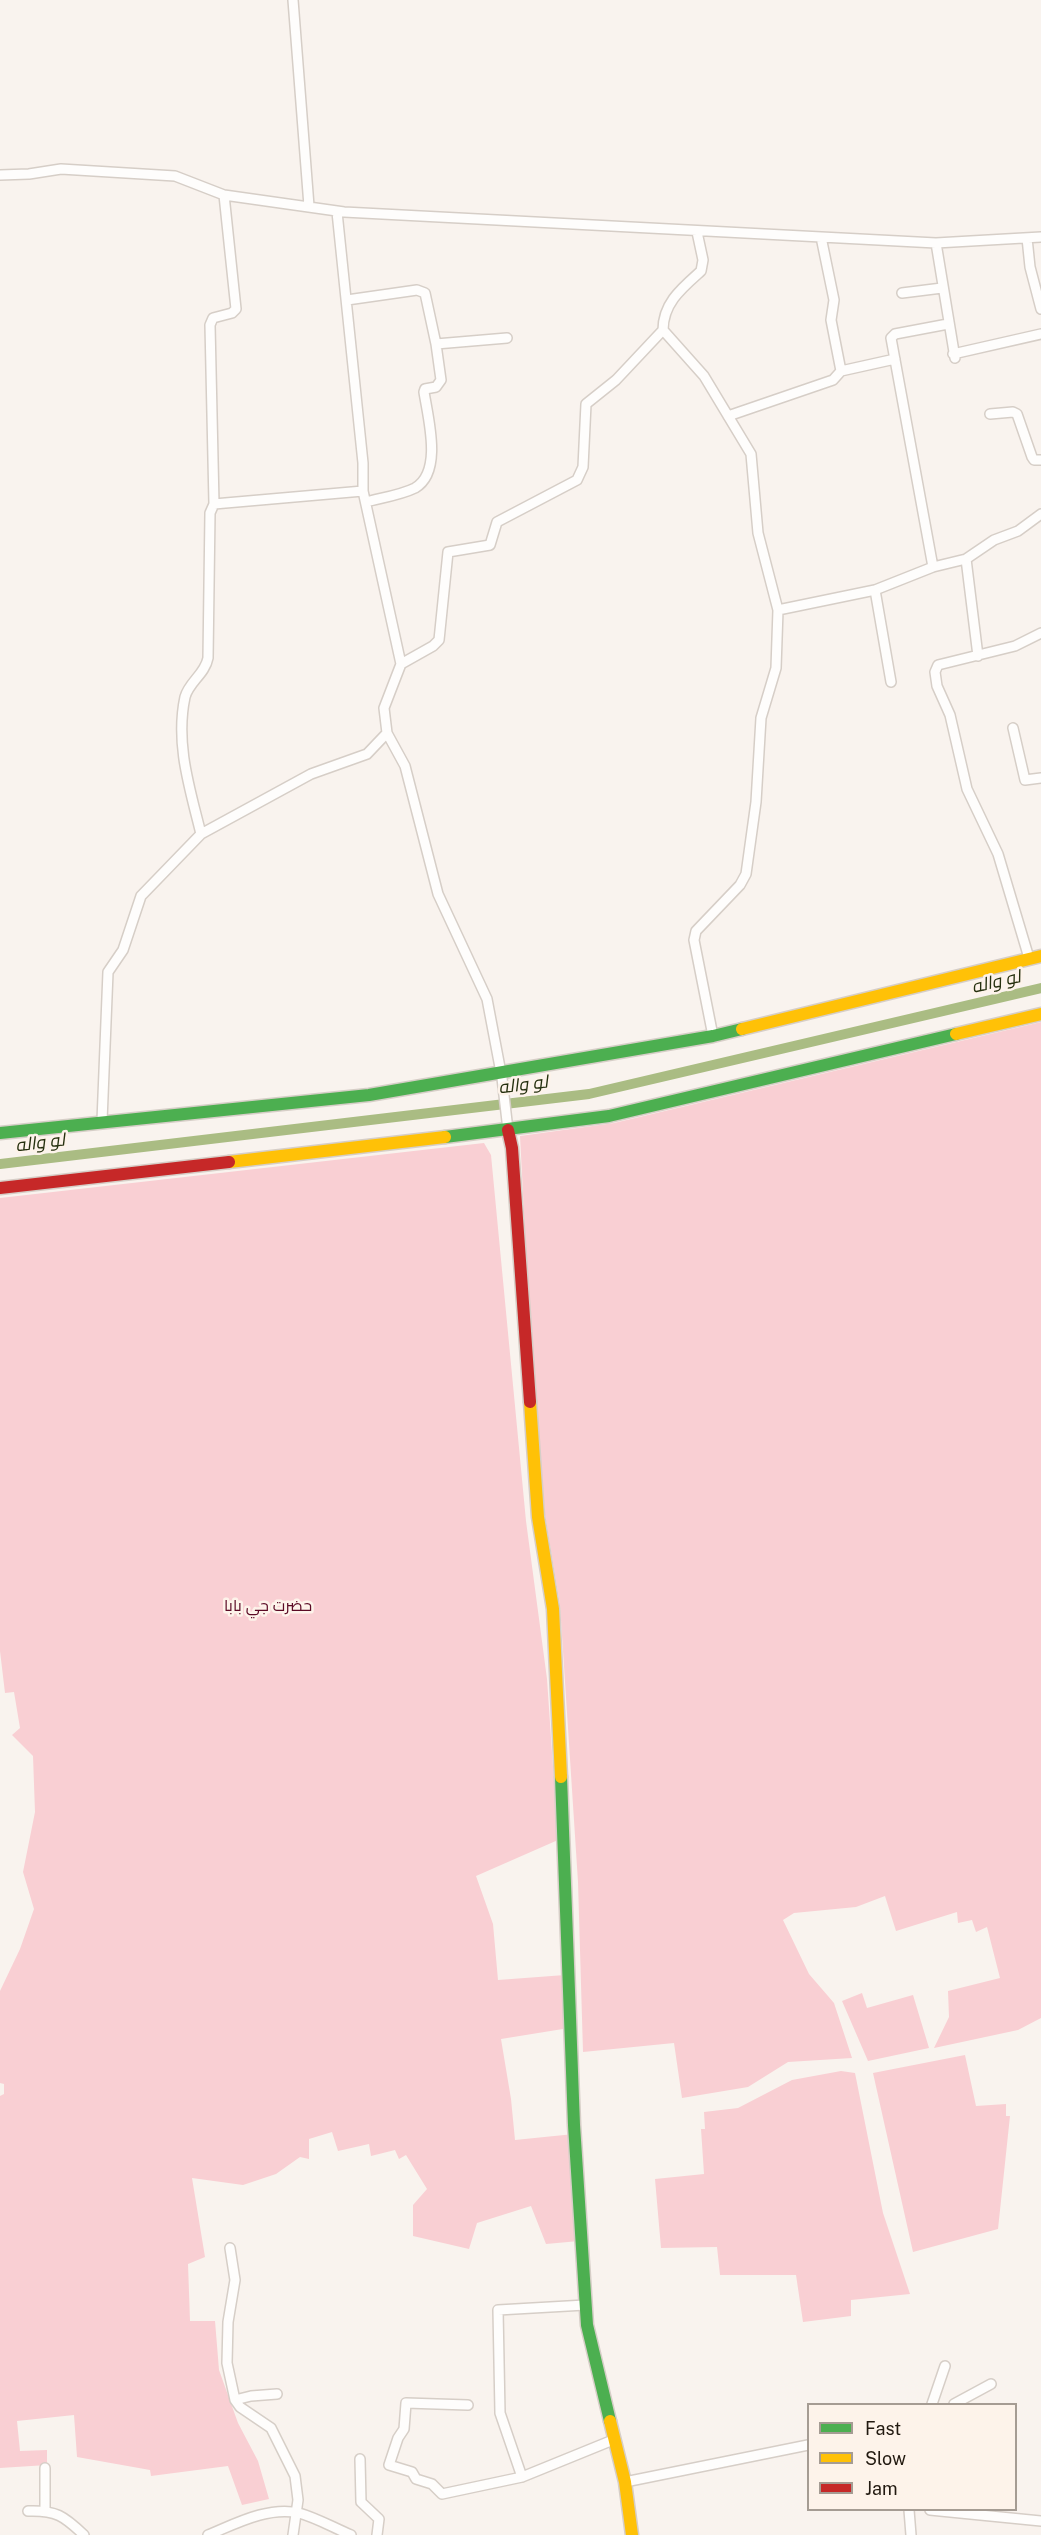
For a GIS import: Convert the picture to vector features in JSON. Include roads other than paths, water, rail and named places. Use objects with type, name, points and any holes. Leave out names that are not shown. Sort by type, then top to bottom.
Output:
[{"type":"street","points":[[293,0],[309,206]]},
{"type":"street","points":[[0,175],[29,174],[61,169],[175,176],[224,195],[337,212],[936,243],[1041,237]]},
{"type":"street","points":[[201,834],[182,756],[186,694],[204,671],[208,658],[210,513],[214,504],[210,326],[213,318],[232,314],[236,309],[224,195]]},
{"type":"street","points":[[337,212],[363,463],[363,491],[401,664],[384,708],[387,733],[405,766],[438,894],[487,999],[502,1075],[512,1148],[538,1517],[553,1609],[558,1681],[574,2125],[585,2305],[587,2325],[625,2482],[632,2535]]},
{"type":"street","points":[[697,232],[703,266],[701,271],[675,295],[663,317],[663,330],[704,376],[751,454],[758,533],[778,610],[776,668],[761,718],[756,802],[746,874],[740,885],[696,931],[694,940],[713,1036]]},
{"type":"street","points":[[820,237],[834,300],[831,320],[841,371]]},
{"type":"street","points":[[1027,238],[1030,267],[1041,309]]},
{"type":"street","points":[[936,243],[954,356],[1041,334]]},
{"type":"street","points":[[902,293],[942,288]]},
{"type":"street","points":[[346,300],[421,291],[425,293],[441,380],[436,387],[425,389],[424,392],[432,452],[427,476],[415,488],[366,502]]},
{"type":"street","points":[[933,567],[891,338],[894,334],[948,324]]},
{"type":"street","points":[[401,664],[433,646],[439,639],[448,552],[490,545],[498,522],[577,480],[583,467],[586,404],[616,380],[663,330]]},
{"type":"street","points":[[436,344],[507,338]]},
{"type":"street","points":[[728,416],[833,380],[841,371],[895,358]]},
{"type":"street","points":[[990,414],[1013,412],[1017,414],[1032,457],[1034,460],[1041,460]]},
{"type":"street","points":[[214,504],[363,491]]},
{"type":"street","points":[[778,610],[875,590],[933,567],[966,559],[994,540],[1018,531],[1041,514]]},
{"type":"street","points":[[966,559],[978,656]]},
{"type":"street","points":[[875,590],[891,682]]},
{"type":"street","points":[[0,1133],[369,1095],[502,1075],[713,1036],[1035,957],[998,854],[967,789],[950,715],[937,686],[935,672],[938,665],[1016,646],[1041,633]]},
{"type":"street","points":[[1013,729],[1025,780],[1041,778]]},
{"type":"street","points":[[102,1121],[108,972],[123,950],[141,896],[201,834],[311,774],[367,754],[387,733]]},
{"type":"street","points":[[0,1188],[507,1124],[609,1116],[1041,1014]]},
{"type":"street","points":[[230,2248],[235,2280],[228,2322],[226,2363],[235,2400],[240,2407],[271,2428],[295,2476],[298,2500],[293,2535]]},
{"type":"street","points":[[522,2477],[500,2413],[498,2310],[585,2305]]},
{"type":"street","points":[[932,2403],[945,2366]]},
{"type":"street","points":[[956,2403],[991,2384]]},
{"type":"street","points":[[235,2400],[277,2394]]},
{"type":"street","points":[[468,2404],[406,2403],[404,2429],[398,2438],[389,2465],[412,2472],[416,2479],[432,2484],[442,2494],[522,2477],[613,2440]]},
{"type":"street","points":[[625,2482],[807,2445]]},
{"type":"street","points":[[360,2459],[361,2502],[380,2519],[377,2535]]},
{"type":"street","points":[[45,2468],[45,2510]]},
{"type":"street","points":[[28,2511],[45,2510],[64,2516],[84,2535]]},
{"type":"street","points":[[208,2535],[251,2517],[283,2511],[296,2512],[351,2535]]},
{"type":"street","points":[[909,2511],[911,2535]]},
{"type":"street","points":[[940,2511],[1041,2521]]},
{"type":"waterway","name":"لو واله","points":[[0,1164],[589,1094],[1041,988]]},
{"type":"park label","name":"حضرت جي بابا","points":[[268,1606]]}]
